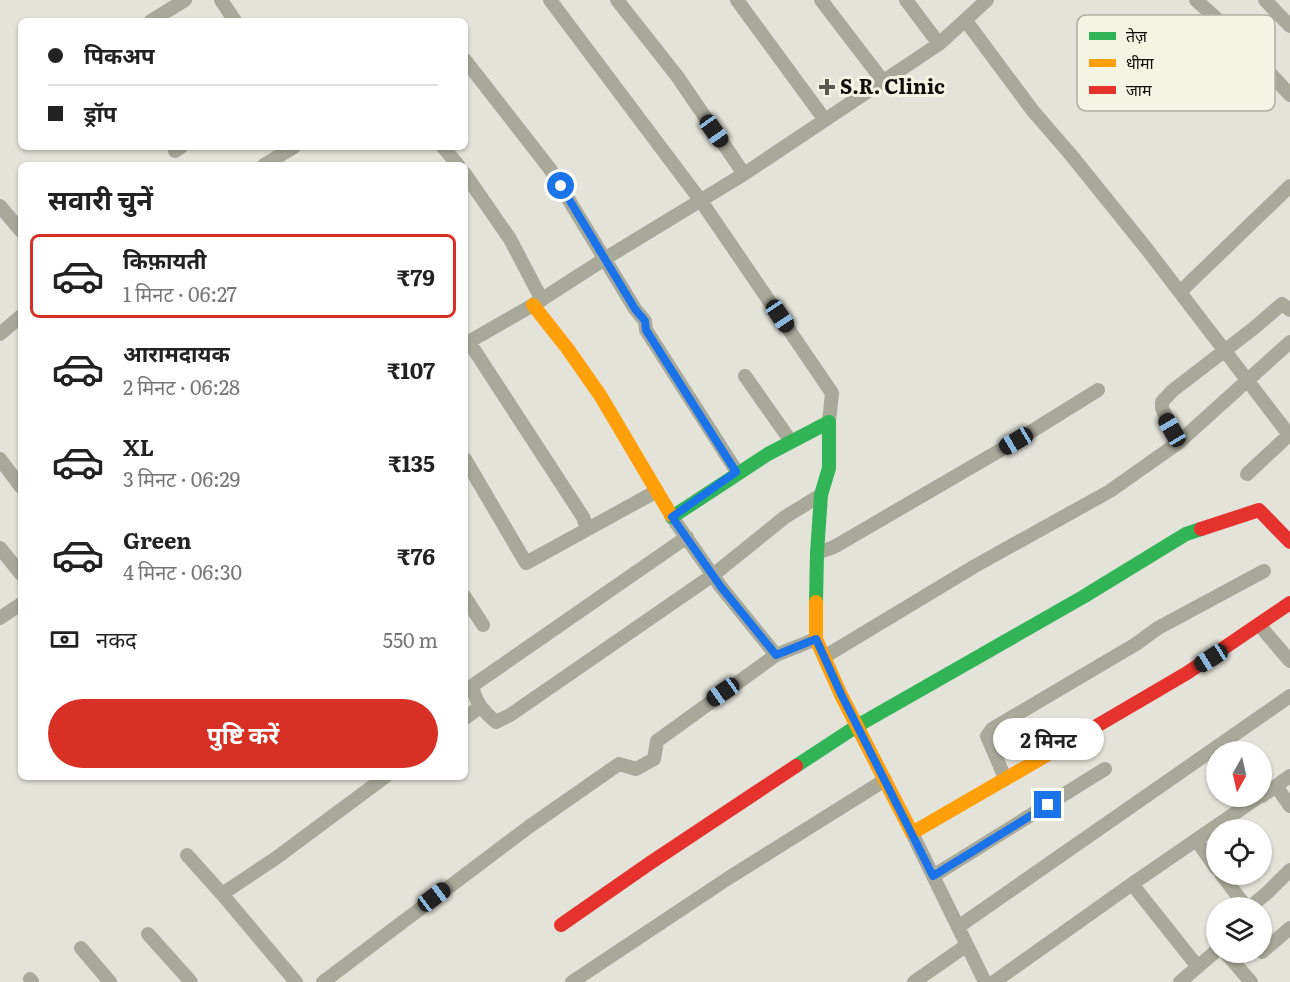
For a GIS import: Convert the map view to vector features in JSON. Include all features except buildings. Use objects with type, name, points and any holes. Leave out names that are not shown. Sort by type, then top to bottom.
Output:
[{"type":"street","points":[[156,18],[185,0]]},
{"type":"street","points":[[221,0],[229,18]]},
{"type":"street","points":[[550,0],[700,201],[832,393],[829,422],[829,468],[821,495],[817,553],[816,639],[985,982]]},
{"type":"street","points":[[617,0],[682,83],[744,174]]},
{"type":"street","points":[[737,0],[825,120]]},
{"type":"street","points":[[821,0],[883,81]]},
{"type":"street","points":[[906,0],[939,44]]},
{"type":"street","points":[[1196,0],[1212,15]]},
{"type":"street","points":[[1265,0],[1290,26]]},
{"type":"street","points":[[468,342],[538,302],[744,174],[939,44],[966,21],[979,4]]},
{"type":"street","points":[[966,21],[1033,111],[1180,292],[1290,435],[1247,474]]},
{"type":"street","points":[[468,64],[550,169],[635,309],[645,321],[646,330],[736,472]]},
{"type":"street","points":[[1275,79],[1290,95]]},
{"type":"street","points":[[269,162],[289,150]]},
{"type":"street","points":[[446,150],[456,162]]},
{"type":"street","points":[[468,178],[510,239],[544,320],[562,341],[602,399],[672,517],[713,575],[776,655]]},
{"type":"street","points":[[1180,292],[1290,186]]},
{"type":"street","points":[[0,206],[18,227]]},
{"type":"street","points":[[1178,443],[1164,416],[1162,402],[1172,391],[1282,304],[1290,310]]},
{"type":"street","points":[[0,334],[18,319]]},
{"type":"street","points":[[824,657],[975,566],[1110,490],[1178,443],[1290,342]]},
{"type":"street","points":[[468,344],[583,517],[587,528]]},
{"type":"street","points":[[745,376],[790,440]]},
{"type":"street","points":[[817,553],[845,541],[1098,390]]},
{"type":"street","points":[[672,517],[736,472],[790,440],[829,422]]},
{"type":"street","points":[[0,459],[18,483]]},
{"type":"street","points":[[468,464],[526,563],[657,490]]},
{"type":"street","points":[[687,537],[472,686],[474,698],[480,707],[496,722],[510,715],[713,575],[785,517],[821,495]]},
{"type":"street","points":[[561,925],[857,726],[1083,597],[1186,534],[1258,510],[1290,542]]},
{"type":"street","points":[[0,548],[18,570]]},
{"type":"street","points":[[1005,778],[987,736],[992,729],[1136,644],[1158,628],[1264,571]]},
{"type":"street","points":[[468,602],[483,625]]},
{"type":"street","points":[[912,833],[1118,715],[1260,626],[1290,603]]},
{"type":"street","points":[[0,618],[18,606]]},
{"type":"street","points":[[1260,626],[1290,661]]},
{"type":"street","points":[[323,982],[530,826],[619,764],[636,769],[654,759],[657,741],[776,655],[816,639]]},
{"type":"street","points":[[958,927],[1290,696]]},
{"type":"street","points":[[468,716],[480,707]]},
{"type":"street","points":[[933,876],[1105,769]]},
{"type":"street","points":[[1272,789],[1290,776]]},
{"type":"street","points":[[222,894],[276,858],[381,780]]},
{"type":"street","points":[[572,982],[727,879],[885,780]]},
{"type":"street","points":[[1276,786],[1290,806]]},
{"type":"street","points":[[994,982],[1245,807]]},
{"type":"street","points":[[1197,841],[1206,854]]},
{"type":"street","points":[[188,855],[296,982]]},
{"type":"street","points":[[1262,897],[1290,870]]},
{"type":"street","points":[[1132,884],[1198,967]]},
{"type":"street","points":[[1230,885],[1239,897]]},
{"type":"street","points":[[1272,943],[1290,928]]},
{"type":"street","points":[[148,934],[191,982]]},
{"type":"street","points":[[914,982],[967,945]]},
{"type":"street","points":[[81,948],[110,982]]},
{"type":"street","points":[[1180,982],[1206,960]]},
{"type":"street","points":[[1234,963],[1251,982]]},
{"type":"street","points":[[1241,971],[1249,963]]},
{"type":"traffic: fast","points":[[671,515],[672,517],[768,454],[829,422],[829,468],[821,495],[816,602]]},
{"type":"traffic: fast","points":[[796,766],[857,726],[1083,597],[1186,534],[1201,529]]},
{"type":"traffic: slow","points":[[533,305],[600,395],[671,515]]},
{"type":"traffic: slow","points":[[816,602],[816,639],[841,695],[912,833],[1071,741]]},
{"type":"traffic: jam","points":[[1201,529],[1259,510],[1290,542]]},
{"type":"traffic: jam","points":[[1071,741],[1187,673],[1290,603]]},
{"type":"traffic: jam","points":[[561,925],[796,766]]},
{"type":"place","name":"S.R. Clinic","points":[[827,87]]},
{"type":"route","points":[[561,186],[635,309],[645,321],[646,330],[736,472],[672,517],[721,587],[776,655],[816,639],[841,694],[933,876],[1048,805]]}]
